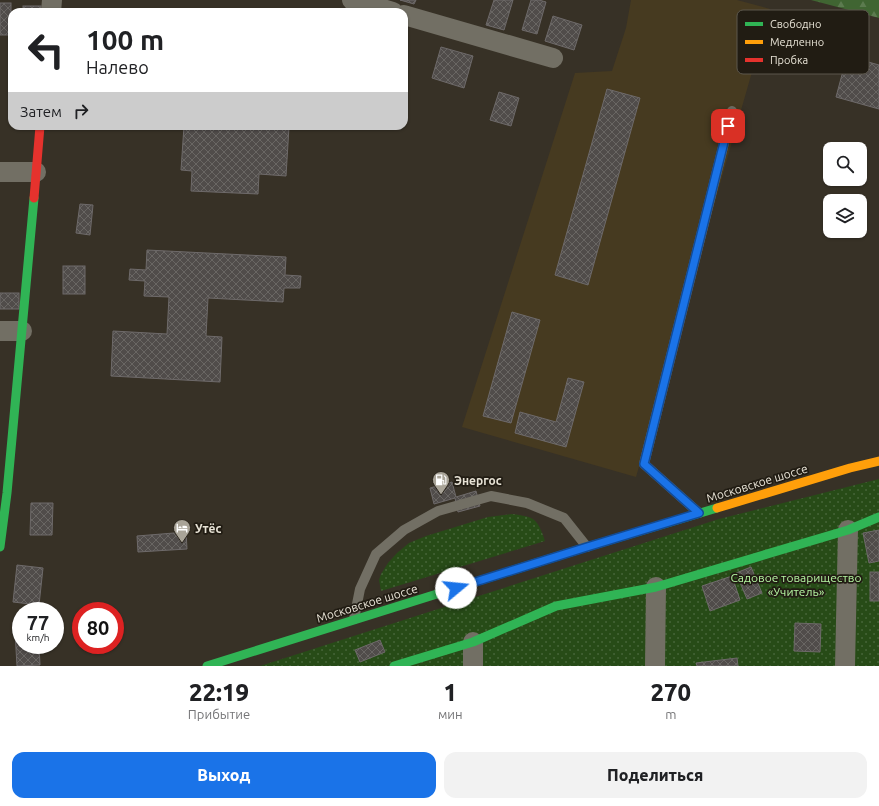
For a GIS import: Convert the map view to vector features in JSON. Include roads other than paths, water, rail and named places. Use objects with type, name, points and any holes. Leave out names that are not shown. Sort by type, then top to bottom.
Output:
[{"type":"main road","points":[[0,547],[3,493],[22,331],[40,130]]},
{"type":"main road","name":"Московское шоссе","points":[[206,666],[587,547],[850,468],[879,461]]},
{"type":"main road","points":[[394,666],[473,642],[556,606],[656,587],[848,530],[879,517]]},
{"type":"street","points":[[352,0],[379,8]]},
{"type":"street","points":[[408,16],[553,58]]},
{"type":"street","points":[[0,172],[36,172]]},
{"type":"street","points":[[0,331],[22,331]]},
{"type":"street","points":[[845,666],[848,530]]},
{"type":"street","points":[[655,666],[656,587]]},
{"type":"street","points":[[473,642],[473,666]]},
{"type":"lane","points":[[699,513],[644,464],[732,111]]},
{"type":"lane","points":[[354,620],[360,589],[376,554],[404,530],[438,511],[491,496],[527,502],[564,518],[587,547]]},
{"type":"place","name":"Энергос","points":[[441,495]]},
{"type":"place","name":"Утёс","points":[[182,543]]},
{"type":"park label","name":"Садовое товарищество «Учитель»","points":[[796,584]]}]
